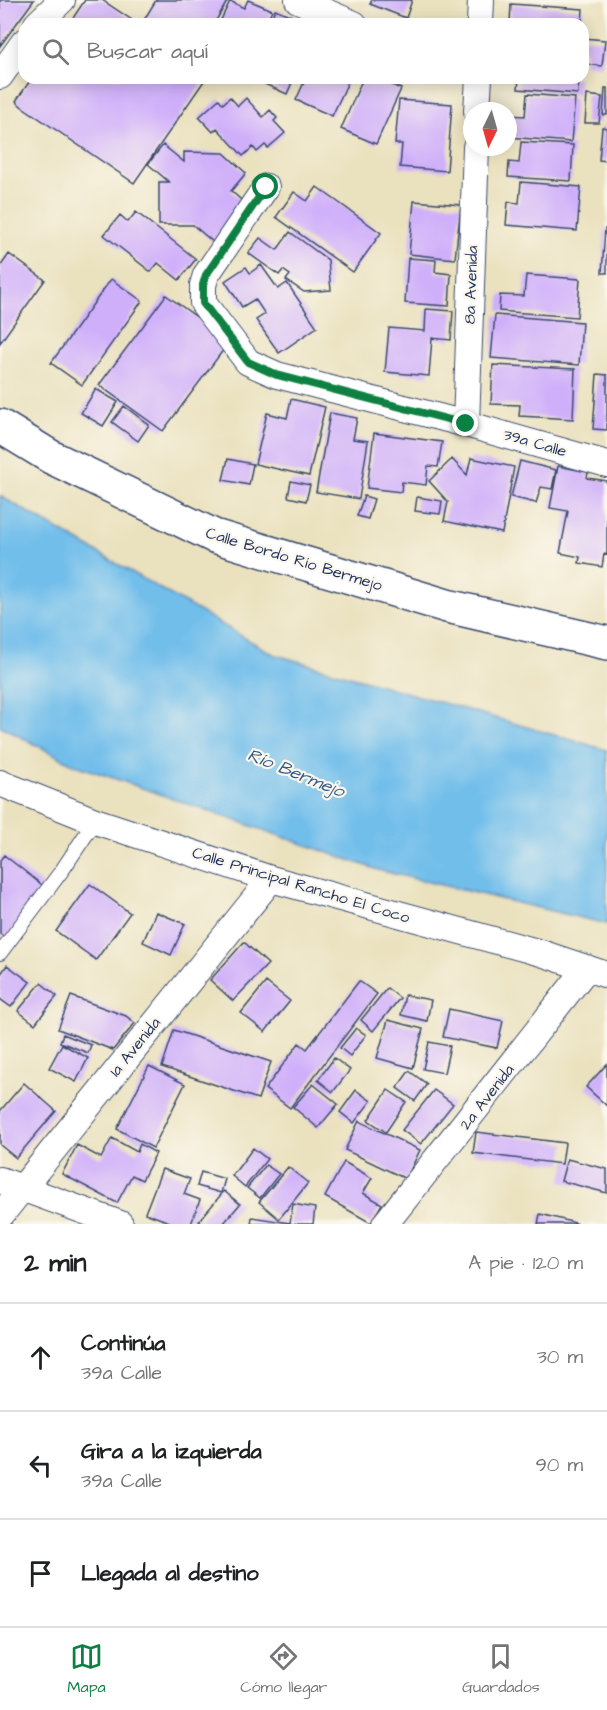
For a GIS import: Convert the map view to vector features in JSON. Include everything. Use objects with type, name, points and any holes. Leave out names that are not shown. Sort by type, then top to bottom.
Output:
[{"type":"main road","name":"Calle Bordo Río Bermejo","points":[[0,426],[51,457],[214,536],[447,606],[607,643]]},
{"type":"street","points":[[43,18],[62,0]]},
{"type":"street","points":[[298,0],[340,18]]},
{"type":"street","points":[[480,18],[481,0]]},
{"type":"street","points":[[0,76],[18,50]]},
{"type":"street","points":[[478,102],[479,84]]},
{"type":"street","name":"8a Avenida","points":[[466,424],[476,156]]},
{"type":"street","name":"39a Calle","points":[[266,187],[206,275],[203,285],[203,303],[248,362],[277,375],[466,424],[607,464]]},
{"type":"street","name":"Calle Principal Rancho El Coco","points":[[0,783],[95,821],[271,879],[540,953],[597,971]]},
{"type":"street","name":"1a Avenida","points":[[0,1216],[10,1184],[271,879]]},
{"type":"street","name":"2a Avenida","points":[[386,1224],[597,971]]},
{"type":"street","points":[[10,1184],[120,1224]]},
{"type":"lane","points":[[0,953],[63,869],[95,821]]},
{"type":"water","name":"Río Bermejo","points":[[0,496],[273,654],[607,750],[607,924],[378,870],[73,764],[0,726]]},
{"type":"building","points":[[0,0],[34,0],[21,18],[18,18],[18,22],[0,46]]},
{"type":"building","points":[[85,0],[102,0],[129,18],[73,18]]},
{"type":"building","points":[[156,0],[228,0],[218,18],[145,18]]},
{"type":"building","points":[[248,0],[272,10],[268,18],[222,18],[230,1],[244,8]]},
{"type":"building","points":[[372,0],[412,0],[406,18],[370,4]]},
{"type":"building","points":[[511,4],[583,9],[582,18],[510,18]]},
{"type":"building","points":[[275,9],[296,18],[271,18]]},
{"type":"building","points":[[589,39],[605,40],[602,66],[589,64]]},
{"type":"building","points":[[28,84],[202,84],[134,183],[16,101]]},
{"type":"building","points":[[264,84],[291,84],[287,94]]},
{"type":"building","points":[[303,84],[347,84],[332,116],[296,100]]},
{"type":"building","points":[[360,84],[390,84],[401,89],[376,144],[341,129]]},
{"type":"building","points":[[518,84],[579,84],[578,94],[518,89]]},
{"type":"building","points":[[605,88],[607,88],[607,115],[603,115]]},
{"type":"building","points":[[527,94],[575,98],[571,142],[517,138],[517,116],[525,116]]},
{"type":"building","points":[[587,95],[602,97],[599,123],[585,123]]},
{"type":"building","points":[[230,97],[238,106],[246,98],[263,117],[270,110],[277,118],[274,121],[285,133],[268,148],[265,145],[257,152],[253,147],[243,156],[217,128],[213,132],[199,117],[219,99],[223,104]]},
{"type":"building","points":[[399,100],[452,104],[447,171],[400,167],[402,144],[395,144]]},
{"type":"building","points":[[602,127],[607,128],[607,161],[599,160]]},
{"type":"building","points":[[521,142],[573,145],[571,181],[508,177],[509,162],[519,163]]},
{"type":"building","points":[[163,145],[184,162],[184,152],[224,153],[246,173],[231,191],[247,205],[213,242],[193,225],[159,225],[159,182],[169,182],[148,164]]},
{"type":"building","points":[[521,182],[581,187],[577,231],[506,225],[508,202],[519,203]]},
{"type":"building","points":[[317,187],[381,233],[353,272],[276,217],[294,192],[307,201]]},
{"type":"building","points":[[414,201],[461,205],[455,259],[409,254]]},
{"type":"building","points":[[136,212],[196,259],[179,280],[158,263],[151,272],[104,235],[120,215],[128,222]]},
{"type":"building","points":[[605,229],[607,229],[607,273],[602,273]]},
{"type":"building","points":[[290,232],[328,260],[331,290],[304,292],[286,280],[290,275],[283,270],[279,275],[248,253],[260,238],[277,250]]},
{"type":"building","points":[[9,254],[45,280],[0,343],[0,267]]},
{"type":"building","points":[[408,258],[436,260],[435,272],[451,274],[449,306],[405,303]]},
{"type":"building","points":[[261,265],[278,289],[287,283],[317,327],[279,353],[256,320],[265,314],[255,299],[242,307],[225,281],[246,267],[250,273]]},
{"type":"building","points":[[526,275],[580,279],[577,317],[499,311],[500,295],[524,296]]},
{"type":"building","points":[[111,279],[142,301],[82,385],[51,363]]},
{"type":"building","points":[[166,295],[230,341],[163,431],[99,385]]},
{"type":"building","points":[[426,309],[453,311],[451,340],[432,338],[429,376],[385,372],[389,328],[425,331]]},
{"type":"building","points":[[495,315],[582,322],[579,365],[491,358]]},
{"type":"building","points":[[493,365],[575,369],[573,419],[519,416],[520,405],[491,404]]},
{"type":"building","points":[[597,374],[607,375],[607,430],[593,429]]},
{"type":"building","points":[[96,389],[118,402],[103,426],[81,413]]},
{"type":"building","points":[[291,399],[325,407],[309,476],[255,464],[267,413],[287,418]]},
{"type":"building","points":[[124,406],[149,425],[138,441],[112,422]]},
{"type":"building","points":[[330,413],[357,418],[353,439],[368,441],[359,499],[316,492]]},
{"type":"building","points":[[374,433],[442,442],[438,467],[428,466],[426,485],[402,482],[401,492],[367,488]]},
{"type":"building","points":[[471,458],[514,467],[502,533],[444,521],[448,502],[429,481],[452,459],[467,475]]},
{"type":"building","points":[[228,459],[253,464],[249,485],[223,480]]},
{"type":"building","points":[[520,461],[556,470],[552,489],[541,487],[536,503],[511,497]]},
{"type":"building","points":[[558,466],[588,472],[587,478],[607,481],[607,555],[604,554],[602,567],[579,563],[580,557],[560,553],[568,511],[550,508]]},
{"type":"building","points":[[291,481],[310,485],[306,501],[288,497]]},
{"type":"building","points":[[364,496],[374,499],[368,519],[357,516]]},
{"type":"building","points":[[417,497],[442,501],[440,514],[415,511]]},
{"type":"building","points":[[4,855],[46,888],[6,938],[0,934],[0,860]]},
{"type":"building","points":[[90,884],[130,913],[96,960],[56,931]]},
{"type":"building","points":[[156,912],[185,924],[171,955],[143,942]]},
{"type":"building","points":[[244,942],[268,964],[233,1001],[210,980]]},
{"type":"building","points":[[7,965],[30,982],[11,1007],[0,999],[0,975]]},
{"type":"building","points":[[359,981],[377,994],[290,1108],[265,1089],[299,1043],[307,1049]]},
{"type":"building","points":[[266,982],[290,1001],[265,1032],[241,1013]]},
{"type":"building","points":[[41,983],[57,996],[35,1024],[18,1011]]},
{"type":"building","points":[[387,988],[400,998],[373,1031],[361,1020]]},
{"type":"building","points":[[405,995],[431,1000],[427,1021],[401,1015]]},
{"type":"building","points":[[71,996],[126,1016],[135,1023],[113,1050],[58,1029]]},
{"type":"building","points":[[449,1009],[503,1021],[497,1048],[443,1037]]},
{"type":"building","points":[[388,1020],[423,1029],[413,1068],[377,1058]]},
{"type":"building","points":[[356,1028],[366,1035],[350,1056],[340,1048]]},
{"type":"building","points":[[174,1030],[271,1062],[258,1099],[162,1067]]},
{"type":"building","points":[[63,1034],[91,1045],[88,1053],[60,1042]]},
{"type":"building","points":[[429,1042],[450,1046],[444,1073],[423,1069]]},
{"type":"building","points":[[62,1044],[88,1058],[76,1082],[49,1068]]},
{"type":"building","points":[[334,1058],[350,1070],[333,1092],[318,1080]]},
{"type":"building","points":[[607,1064],[607,1106],[586,1087]]},
{"type":"building","points":[[149,1066],[185,1084],[153,1148],[117,1129]]},
{"type":"building","points":[[409,1071],[427,1084],[415,1101],[397,1088]]},
{"type":"building","points":[[24,1083],[56,1111],[16,1158],[0,1145],[0,1111]]},
{"type":"building","points":[[313,1084],[338,1104],[318,1128],[293,1107]]},
{"type":"building","points":[[356,1090],[371,1101],[354,1123],[340,1112]]},
{"type":"building","points":[[388,1090],[406,1102],[386,1132],[368,1120]]},
{"type":"building","points":[[434,1090],[453,1104],[421,1144],[402,1130]]},
{"type":"building","points":[[359,1121],[420,1150],[406,1179],[345,1150]]},
{"type":"building","points":[[476,1132],[565,1143],[562,1164],[473,1153]]},
{"type":"building","points":[[112,1138],[137,1152],[140,1144],[156,1153],[142,1180],[132,1175],[117,1203],[62,1174],[77,1145],[101,1158]]},
{"type":"building","points":[[253,1148],[267,1159],[245,1187],[232,1176]]},
{"type":"building","points":[[567,1159],[607,1169],[607,1193],[561,1181]]},
{"type":"building","points":[[344,1162],[372,1178],[363,1193],[382,1204],[371,1223],[325,1197]]},
{"type":"building","points":[[266,1165],[279,1174],[260,1198],[247,1188]]},
{"type":"building","points":[[288,1167],[308,1183],[279,1219],[259,1202]]},
{"type":"building","points":[[162,1169],[190,1179],[184,1194],[200,1200],[191,1224],[175,1224],[145,1213]]},
{"type":"building","points":[[201,1172],[225,1179],[221,1193],[197,1186]]},
{"type":"building","points":[[224,1191],[240,1204],[223,1224],[203,1224],[199,1221]]},
{"type":"building","points":[[293,1204],[315,1208],[313,1224],[251,1224],[252,1217],[290,1223]]},
{"type":"building","points":[[540,1214],[576,1223],[576,1224],[538,1224]]},
{"type":"route","points":[[266,187],[206,275],[203,285],[203,303],[248,362],[277,375],[466,424]]}]
